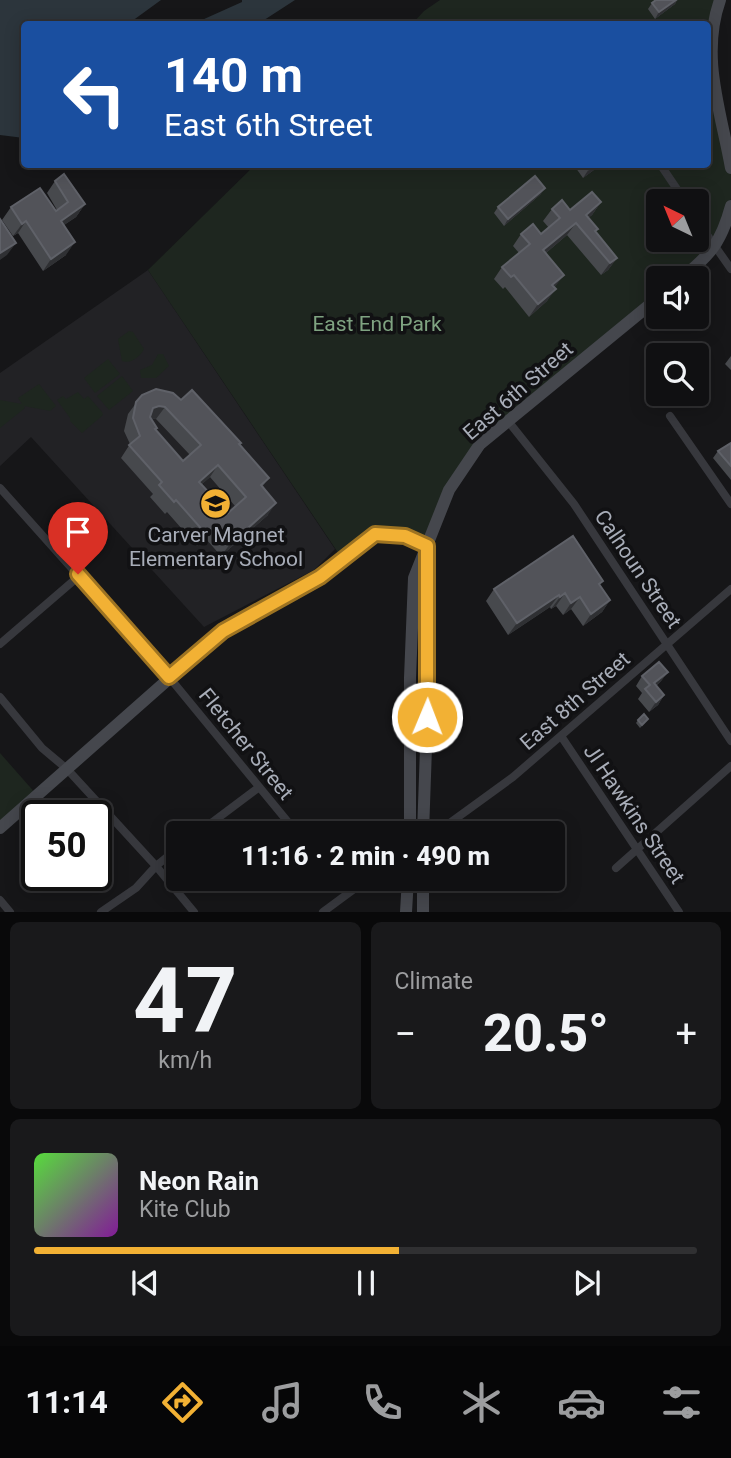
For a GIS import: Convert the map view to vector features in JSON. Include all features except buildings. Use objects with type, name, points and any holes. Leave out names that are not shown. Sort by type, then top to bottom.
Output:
[{"type":"main road","points":[[711,33],[720,0]]},
{"type":"main road","points":[[711,58],[715,93],[731,168]]},
{"type":"main road","points":[[695,266],[716,247],[731,206]]},
{"type":"main road","name":"East 6th Street","points":[[410,821],[410,678],[414,578],[449,490],[480,444],[646,308]]},
{"type":"main road","points":[[0,828],[223,631],[320,577],[375,534],[405,536],[427,546],[428,691],[424,821]]},
{"type":"main road","points":[[406,912],[407,891]]},
{"type":"main road","points":[[423,891],[423,912]]},
{"type":"street","points":[[663,168],[677,189]]},
{"type":"street","points":[[709,237],[731,269]]},
{"type":"street","points":[[670,416],[731,505]]},
{"type":"street","name":"Calhoun Street","points":[[508,421],[573,504],[731,741]]},
{"type":"street","name":"Fletcher Street","points":[[0,488],[169,677],[287,821]]},
{"type":"street","points":[[0,644],[79,576]]},
{"type":"street","name":"East 8th Street","points":[[453,821],[495,792],[731,589]]},
{"type":"street","points":[[0,697],[43,748],[67,769],[156,866],[194,912]]},
{"type":"street","name":"Jl Hawkins Street","points":[[561,736],[679,912]]},
{"type":"street","points":[[616,868],[731,766]]},
{"type":"street","points":[[214,821],[258,788]]},
{"type":"street","points":[[101,912],[136,888],[166,858]]},
{"type":"street","points":[[323,912],[349,892]]},
{"type":"street","points":[[0,900],[10,912]]},
{"type":"shaded area","points":[[0,0],[161,0],[132,21],[21,21],[21,138],[0,135]]},
{"type":"shaded area","points":[[295,0],[263,21],[200,21],[242,2]]},
{"type":"shaded area","points":[[148,270],[335,549],[314,570],[204,627],[31,437],[0,466],[0,373]]},
{"type":"green space","name":"East End Park","points":[[440,0],[722,0],[711,40],[711,21],[415,21]]},
{"type":"green space","name":"East End Park","points":[[711,40],[714,93],[731,175],[731,198],[726,225],[709,244],[709,189],[646,189],[646,252],[702,252],[689,266],[646,266],[646,306],[468,462],[427,546],[375,534],[343,560],[148,270],[252,168],[711,168]]},
{"type":"green space","points":[[129,331],[133,332],[144,349],[135,359],[125,362],[122,361],[118,339]]},
{"type":"green space","points":[[158,354],[163,354],[169,366],[156,378],[141,378],[140,370],[152,365]]},
{"type":"green space","points":[[108,359],[120,374],[95,393],[84,378]]},
{"type":"green space","points":[[122,376],[133,391],[109,410],[97,396]]},
{"type":"green space","points":[[39,384],[56,406],[50,411],[24,406],[25,408],[0,428],[0,400],[22,404],[18,398]]},
{"type":"green space","points":[[78,392],[84,399],[88,396],[103,415],[82,433],[70,421],[57,400],[63,396],[66,399]]},
{"type":"green space","points":[[0,753],[37,795],[31,800],[21,800],[21,809],[0,828]]},
{"type":"place","name":"Carver Magnet Elementary School","points":[[216,503]]},
{"type":"route","points":[[78,574],[169,677],[223,631],[242,618],[302,589],[375,534],[405,536],[427,546],[427,717]]}]
